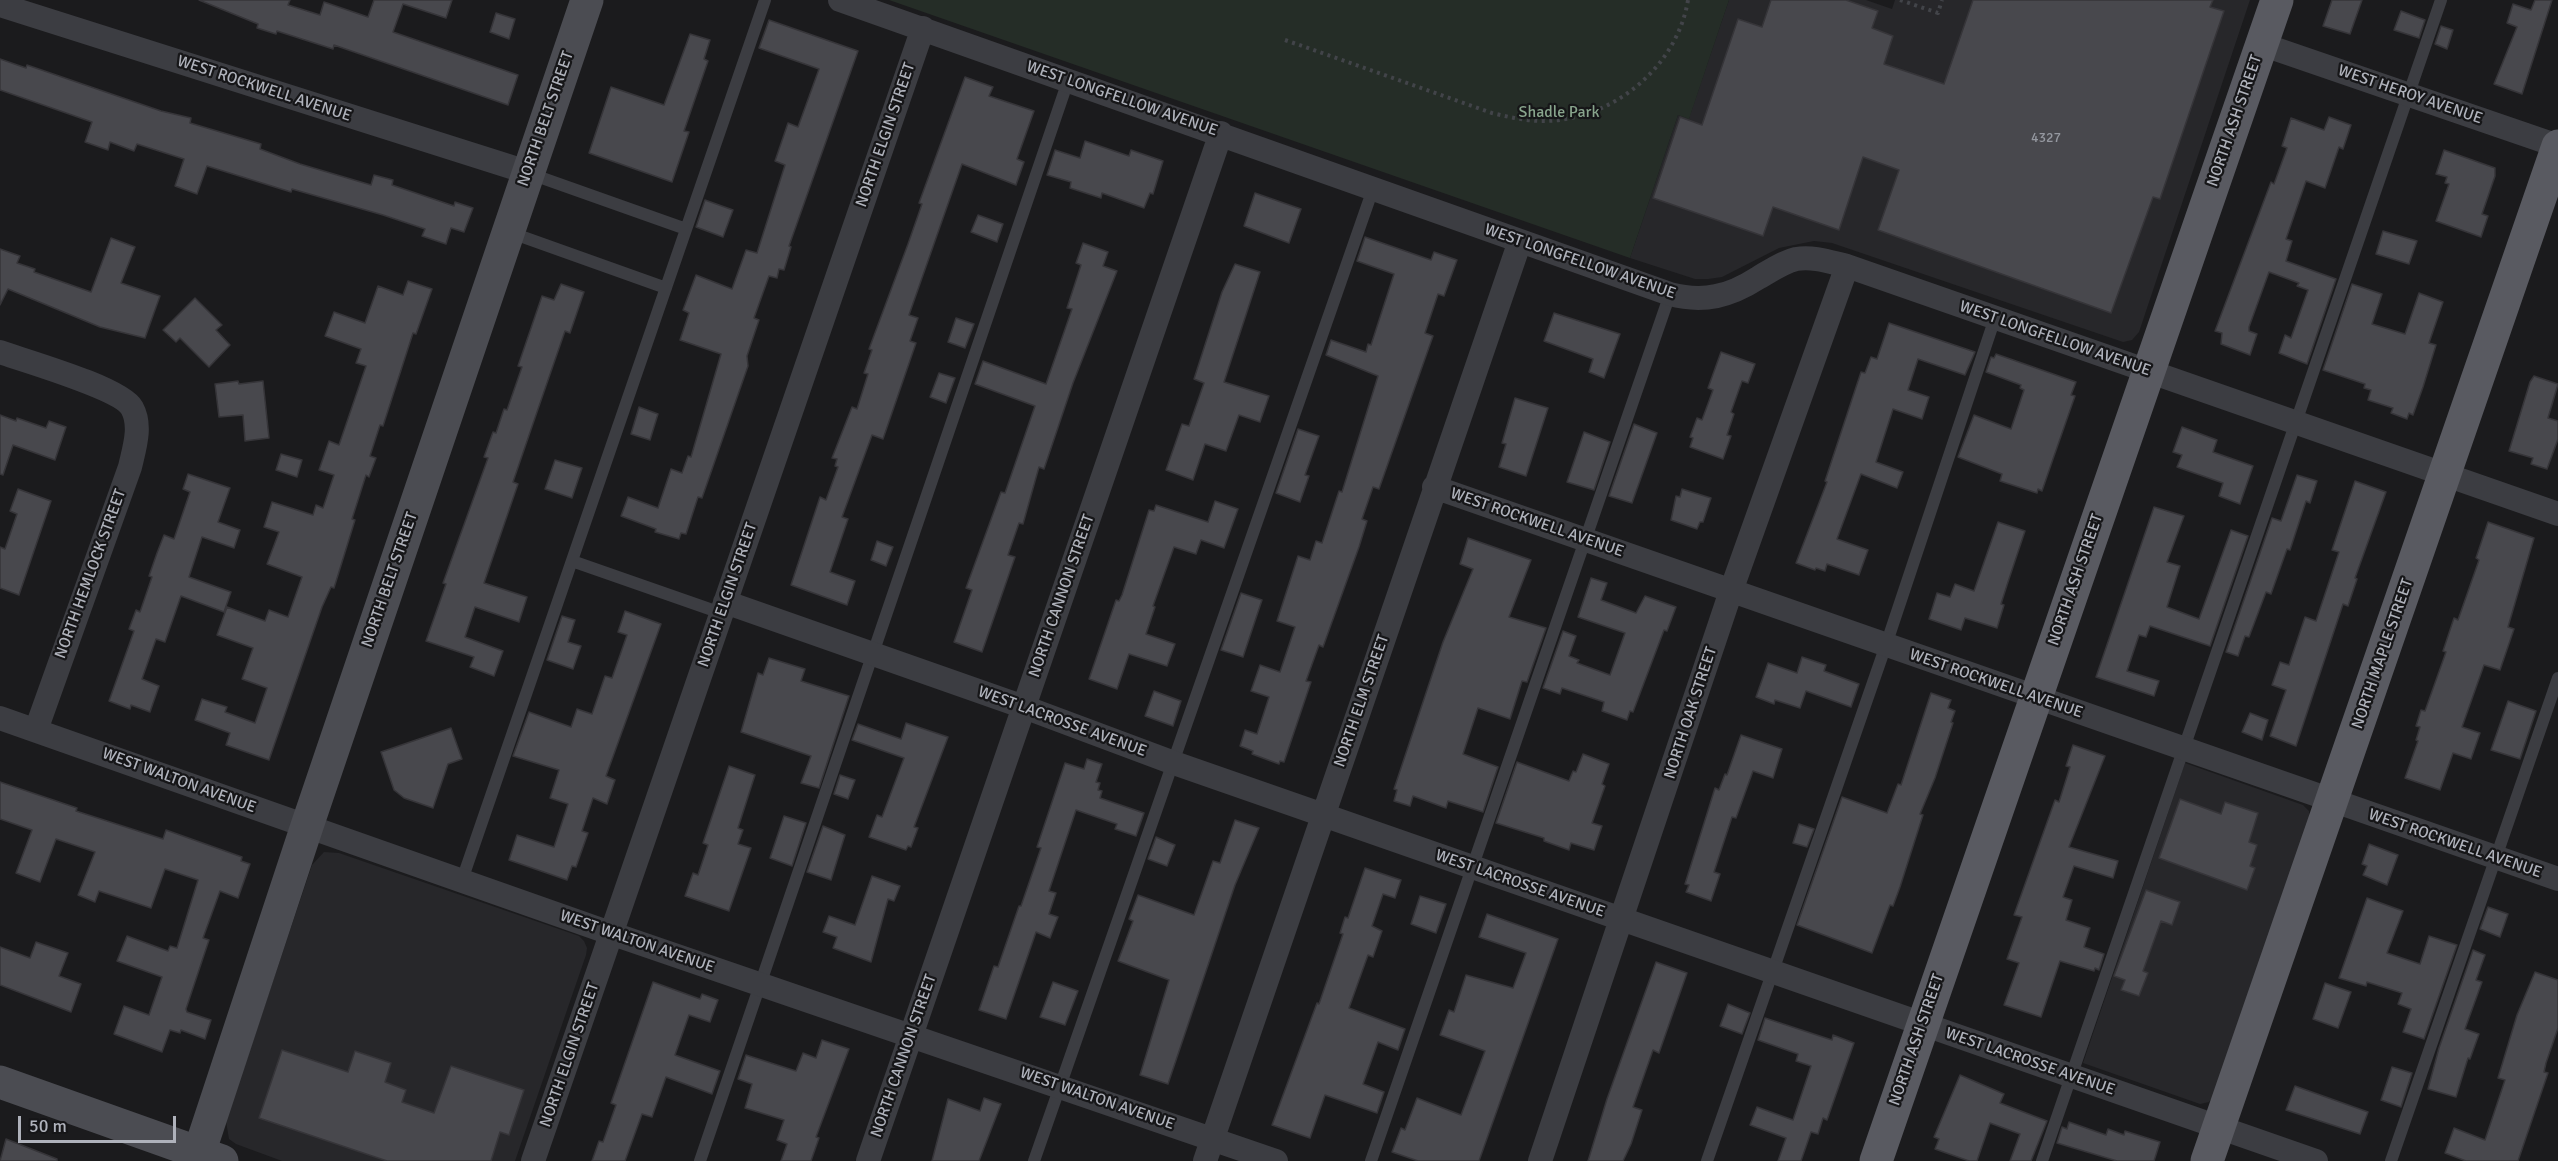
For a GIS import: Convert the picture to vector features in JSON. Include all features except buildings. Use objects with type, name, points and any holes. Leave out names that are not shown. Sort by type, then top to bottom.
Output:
[{"type":"main road","name":"NORTH ASH STREET","points":[[1876,1161],[2277,0]]},
{"type":"main road","name":"NORTH MAPLE STREET","points":[[2207,1161],[2558,146]]},
{"type":"street","name":"NORTH BELT STREET","points":[[206,1158],[307,826],[587,0]]},
{"type":"street","name":"WEST LONGFELLOW AVENUE","points":[[840,0],[1670,294],[1692,300],[1717,297],[1741,289],[1772,269],[1795,259],[1818,259],[1847,266],[2558,514]]},
{"type":"street","name":"WEST ROCKWELL AVENUE","points":[[0,5],[527,172]]},
{"type":"street","name":"NORTH ELGIN STREET","points":[[533,1161],[613,934],[922,28]]},
{"type":"street","name":"WEST HEROY AVENUE","points":[[2261,44],[2558,146]]},
{"type":"street","name":"NORTH CANNON STREET","points":[[867,1161],[1221,134]]},
{"type":"street","name":"NORTH ELM STREET","points":[[1205,1161],[1520,241]]},
{"type":"street","name":"NORTH OAK STREET","points":[[1540,1161],[1731,591],[1847,266]]},
{"type":"street","name":"NORTH HEMLOCK STREET","points":[[0,352],[110,391],[123,398],[132,407],[135,416],[136,441],[129,467],[36,730]]},
{"type":"street","name":"WEST ROCKWELL AVENUE","points":[[1434,488],[2558,879]]},
{"type":"street","name":"WEST LACROSSE AVENUE","points":[[723,608],[873,655],[1024,707],[1174,763],[2316,1161]]},
{"type":"street","name":"WEST WALTON AVENUE","points":[[0,718],[613,934],[1276,1161]]},
{"type":"street","points":[[0,1082],[206,1158]]},
{"type":"lane","points":[[462,880],[765,0]]},
{"type":"lane","points":[[2042,1161],[2182,748],[2441,0]]},
{"type":"lane","points":[[700,1161],[1068,81]]},
{"type":"lane","points":[[527,172],[686,229]]},
{"type":"lane","points":[[1034,1161],[1372,189]]},
{"type":"lane","points":[[507,231],[666,288]]},
{"type":"lane","points":[[1371,1161],[1670,294]]},
{"type":"lane","points":[[1707,1161],[1886,645],[1995,318]]},
{"type":"lane","points":[[572,561],[723,608]]},
{"type":"lane","points":[[2391,1161],[2558,678]]},
{"type":"path","points":[[1285,40],[1492,112],[1515,119],[1543,122],[1596,111],[1637,86],[1660,64],[1675,39],[1685,15],[1688,0]]},
{"type":"path","points":[[1900,0],[1938,13],[1942,0]]},
{"type":"shaded area","points":[[1729,0],[1866,0],[1892,9],[1895,0],[2250,0],[2139,332],[2132,340],[2123,342],[1832,243],[1814,241],[1779,248],[1722,277],[1708,279],[1695,279],[1630,258],[1678,115],[1689,118]]},
{"type":"shaded area","points":[[2185,763],[2303,805],[2309,811],[2310,819],[2215,1095],[2209,1102],[2200,1104],[2083,1063]]},
{"type":"shaded area","points":[[324,852],[339,853],[579,936],[584,941],[587,948],[586,955],[515,1161],[282,1161],[236,1144],[229,1139],[226,1121],[312,865]]},
{"type":"green space","name":"Shadle Park","points":[[889,0],[1729,0],[1689,119],[1678,115],[1630,258]]}]
